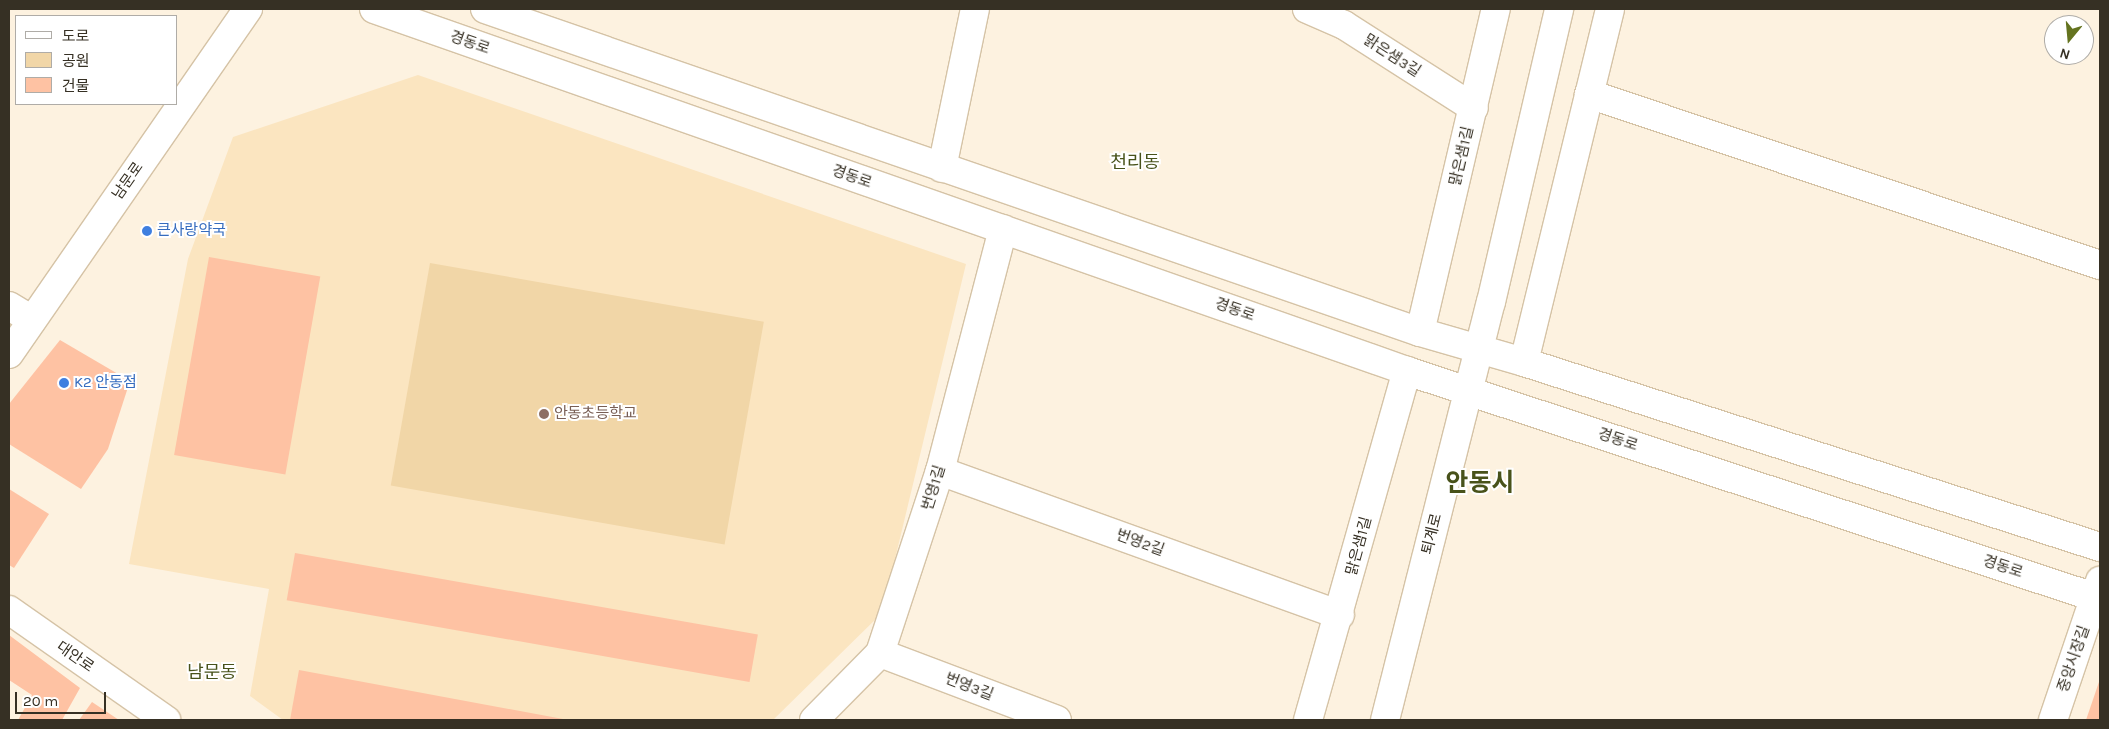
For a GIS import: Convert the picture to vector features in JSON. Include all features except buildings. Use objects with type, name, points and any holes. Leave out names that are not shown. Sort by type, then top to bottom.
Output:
[{"type":"street","name":"남문로","points":[[9,354],[248,9]]},
{"type":"street","name":"경동로","points":[[374,9],[1468,391],[2098,592]]},
{"type":"street","points":[[485,9],[1420,332],[1524,362],[2100,547]]},
{"type":"street","points":[[942,168],[975,9]]},
{"type":"street","name":"맑은샘3길","points":[[1308,9],[1344,24],[1474,108]]},
{"type":"street","name":"맑은샘1길","points":[[1420,332],[1496,9]]},
{"type":"street","name":"퇴계로","points":[[1385,720],[1468,391],[1559,9]]},
{"type":"street","points":[[1524,362],[1610,9]]},
{"type":"street","points":[[1589,94],[2100,266]]},
{"type":"street","name":"번영1길","points":[[814,720],[880,653],[940,471],[1003,229]]},
{"type":"street","points":[[9,306],[32,320]]},
{"type":"street","name":"맑은샘1길","points":[[1308,720],[1340,615],[1407,370]]},
{"type":"street","name":"번영2길","points":[[940,471],[1340,615]]},
{"type":"street","name":"중앙시장길","points":[[2053,720],[2098,592]]},
{"type":"street","name":"대안로","points":[[9,610],[160,718]]},
{"type":"street","name":"번영3길","points":[[880,653],[1057,720]]},
{"type":"shaded area","name":"안동초등학교","points":[[418,75],[966,264],[882,613],[773,720],[283,720],[250,696],[269,589],[129,564],[188,259],[233,137]]},
{"type":"green space","points":[[430,263],[764,322],[725,544],[391,486]]},
{"type":"place","name":"큰사랑약국","points":[[147,231]]},
{"type":"place","name":"K2 안동점","points":[[64,383]]},
{"type":"place","name":"안동초등학교","points":[[544,414]]},
{"type":"district","name":"천리동","points":[[1135,162]]},
{"type":"district","name":"안동시","points":[[1480,483]]},
{"type":"district","name":"남문동","points":[[212,672]]}]
